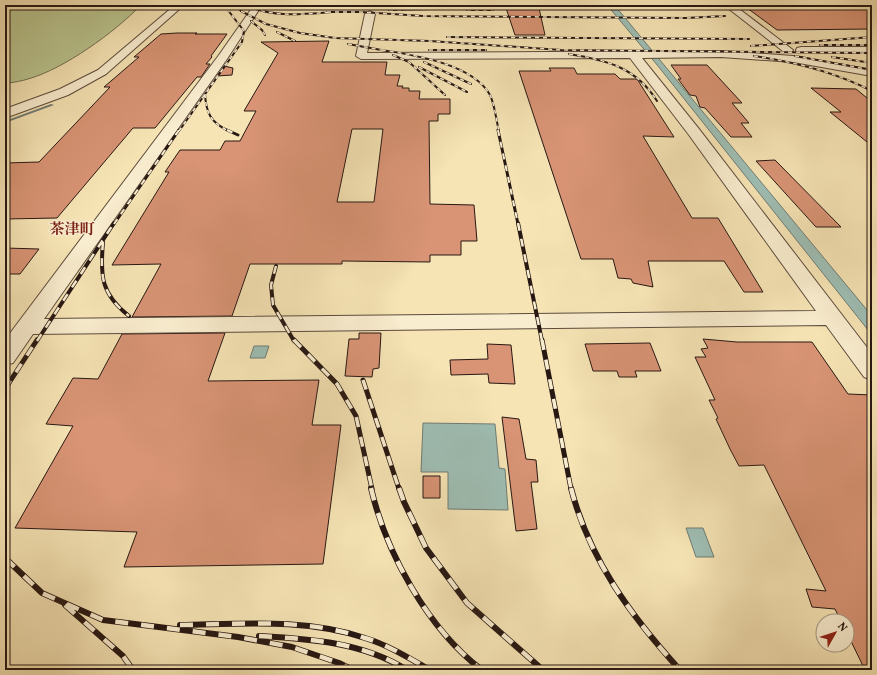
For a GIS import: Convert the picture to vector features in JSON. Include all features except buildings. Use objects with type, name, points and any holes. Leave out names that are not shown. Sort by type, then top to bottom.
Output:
[{"type":"street","points":[[5,114],[64,92],[102,72],[180,5]]},
{"type":"street","points":[[5,357],[223,57],[258,5]]},
{"type":"street","points":[[728,5],[791,54],[872,73]]},
{"type":"street","points":[[370,14],[361,56],[791,54],[872,50]]},
{"type":"street","points":[[633,54],[694,132],[872,371]]},
{"type":"street","points":[[27,327],[832,318]]},
{"type":"green space","points":[[5,5],[141,5],[103,38],[73,58],[42,74],[26,80],[9,83],[5,74]]},
{"type":"water","points":[[607,5],[614,5],[621,13],[872,316],[872,335],[658,66]]},
{"type":"water","points":[[254,346],[269,346],[265,358],[250,358]]},
{"type":"water","points":[[423,423],[495,424],[499,468],[505,469],[508,510],[448,509],[448,472],[421,472]]},
{"type":"water","points":[[686,528],[703,528],[714,557],[696,557]]},
{"type":"waterway","points":[[5,122],[52,105]]},
{"type":"railway","points":[[205,94],[242,42],[244,31],[224,5]]},
{"type":"railway","points":[[236,5],[241,11],[266,24],[300,33],[335,38],[430,41],[561,50],[872,53]]},
{"type":"railway","points":[[246,5],[267,12],[288,14],[332,12]]},
{"type":"railway","points":[[358,8],[375,5]]},
{"type":"railway","points":[[389,10],[472,8]]},
{"type":"railway","points":[[467,10],[493,10]]},
{"type":"railway","points":[[327,12],[332,12]]},
{"type":"railway","points":[[332,12],[361,12],[423,16],[686,18],[725,16]]},
{"type":"railway","points":[[251,21],[262,30],[265,35]]},
{"type":"railway","points":[[277,32],[295,41]]},
{"type":"railway","points":[[447,37],[749,39]]},
{"type":"railway","points":[[751,46],[872,37]]},
{"type":"railway","points":[[348,44],[387,51]]},
{"type":"railway","points":[[820,45],[872,45]]},
{"type":"railway","points":[[382,50],[426,58],[457,68],[482,84],[492,99],[499,131]]},
{"type":"railway","points":[[429,50],[486,50]]},
{"type":"railway","points":[[569,54],[595,59],[619,67],[640,80],[649,89],[657,101]]},
{"type":"railway","points":[[393,55],[409,62],[445,95]]},
{"type":"railway","points":[[754,56],[785,61],[829,73],[872,91]]},
{"type":"railway","points":[[795,56],[872,70]]},
{"type":"railway","points":[[832,57],[872,63]]},
{"type":"railway","points":[[424,62],[471,84]]},
{"type":"railway","points":[[419,67],[467,92]]},
{"type":"railway","points":[[179,131],[205,94]]},
{"type":"railway","points":[[205,94],[208,112],[211,117],[218,125],[227,130]]},
{"type":"railway","points":[[114,224],[179,130]]},
{"type":"railway","points":[[227,130],[238,135]]},
{"type":"railway","points":[[498,130],[518,224]]},
{"type":"railway","points":[[869,213],[872,216]]},
{"type":"railway","points":[[37,341],[114,223]]},
{"type":"railway","points":[[518,223],[542,341]]},
{"type":"railway","points":[[103,242],[102,265],[104,284],[113,300],[129,316]]},
{"type":"railway","points":[[276,266],[271,285],[273,305],[294,341]]},
{"type":"railway","points":[[5,389],[37,340]]},
{"type":"railway","points":[[294,340],[337,384],[356,416],[372,489]]},
{"type":"railway","points":[[542,340],[571,489]]},
{"type":"railway","points":[[363,380],[399,489]]},
{"type":"railway","points":[[371,488],[387,538],[398,563],[412,588],[427,612],[444,633],[462,653],[482,670]]},
{"type":"railway","points":[[399,488],[426,548],[467,603],[543,670]]},
{"type":"railway","points":[[571,488],[579,514],[600,563],[645,629],[680,670]]},
{"type":"railway","points":[[5,558],[42,593],[103,620],[238,637],[292,647],[339,663],[353,670]]},
{"type":"railway","points":[[65,605],[123,656],[133,670]]},
{"type":"railway","points":[[180,625],[250,623],[320,627],[365,638],[382,644],[430,670]]},
{"type":"railway","points":[[259,636],[317,641],[354,648],[372,653],[407,670]]},
{"type":"district","name":"茶津町","points":[[72,230]]}]
